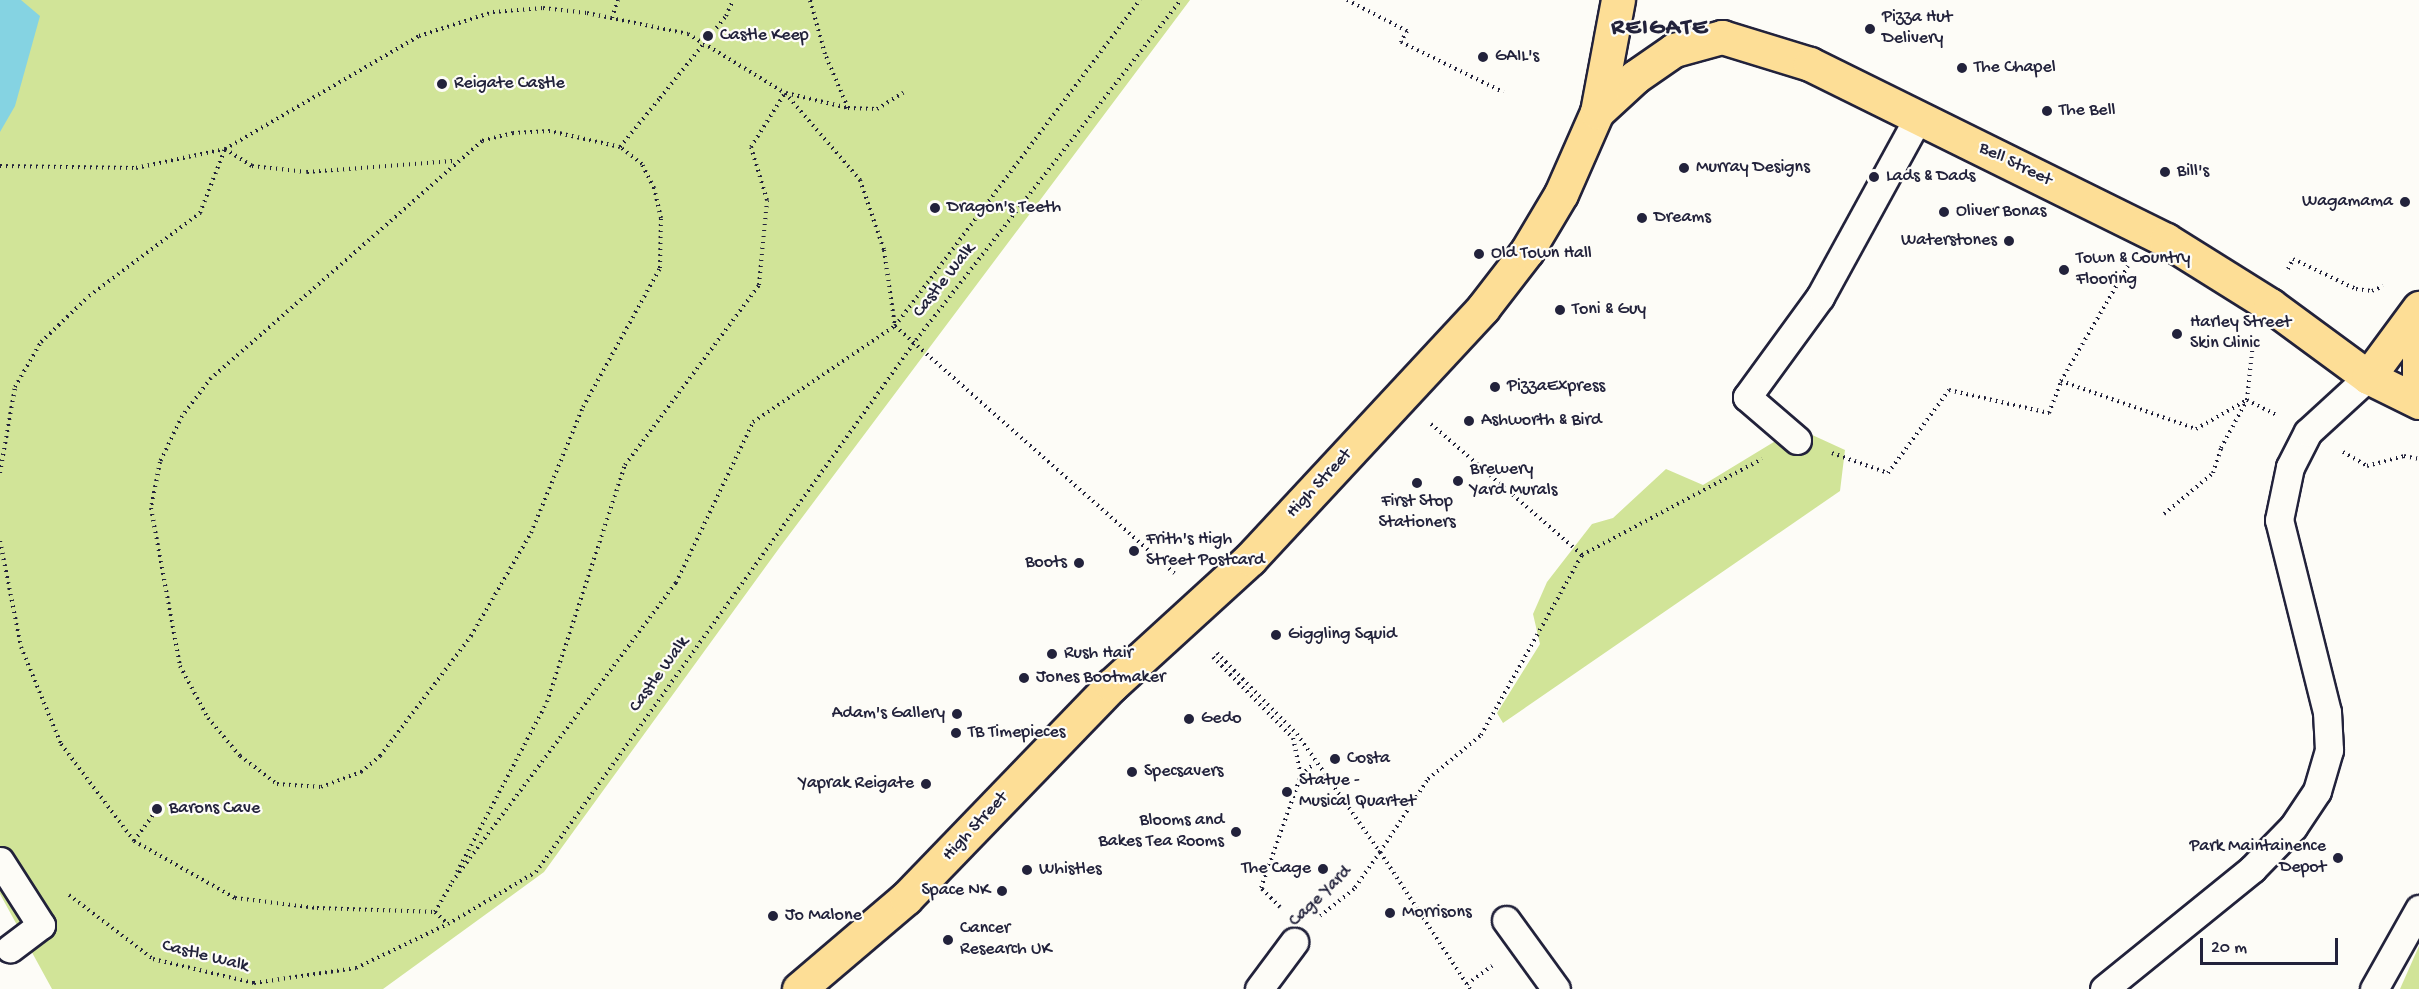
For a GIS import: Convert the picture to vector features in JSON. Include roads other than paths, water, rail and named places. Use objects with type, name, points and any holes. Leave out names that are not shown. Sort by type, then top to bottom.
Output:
[{"type":"main road","name":"High Street","points":[[799,989],[906,898],[1112,685],[1228,580],[1483,308],[1527,251],[1561,194],[1597,111],[1618,0]]},
{"type":"main road","name":"Bell Street","points":[[1597,111],[1635,77],[1674,50],[1722,37],[1810,64],[2147,231],[2270,305],[2368,376],[2419,402]]},
{"type":"main road","points":[[2368,376],[2419,308]]},
{"type":"main road","points":[[2419,324],[2419,376]]},
{"type":"lane","points":[[1797,440],[1747,397],[1820,297],[1918,118]]},
{"type":"lane","points":[[2104,989],[2252,869],[2293,827],[2317,791],[2329,750],[2327,712],[2279,520],[2290,467],[2308,432],[2368,376]]},
{"type":"lane","points":[[0,861],[41,925],[10,948]]},
{"type":"lane","points":[[2374,989],[2419,909]]},
{"type":"lane","points":[[1506,920],[1556,989]]},
{"type":"lane","points":[[1259,989],[1294,942]]},
{"type":"water","points":[[0,0],[21,0],[40,16],[15,106],[0,132]]},
{"type":"place","name":"Pizza Hut Delivery","points":[[1870,29]]},
{"type":"place","name":"Castle Keep","points":[[708,36]]},
{"type":"place","name":"GAIL's","points":[[1483,57]]},
{"type":"place","name":"The Chapel","points":[[1962,68]]},
{"type":"place","name":"Reigate Castle","points":[[442,84]]},
{"type":"place","name":"The Bell","points":[[2047,111]]},
{"type":"place","name":"Murray Designs","points":[[1684,168]]},
{"type":"place","name":"Bill's","points":[[2165,172]]},
{"type":"place","name":"Lads & Dads","points":[[1874,177]]},
{"type":"place","name":"Wagamama","points":[[2405,202]]},
{"type":"place","name":"Dragon's Teeth","points":[[935,208]]},
{"type":"place","name":"Oliver Bonas","points":[[1944,212]]},
{"type":"place","name":"Dreams","points":[[1642,218]]},
{"type":"place","name":"Waterstones","points":[[2009,241]]},
{"type":"place","name":"Old Town Hall","points":[[1479,254]]},
{"type":"place","name":"Town & Country Flooring","points":[[2064,270]]},
{"type":"place","name":"Toni & Guy","points":[[1560,310]]},
{"type":"place","name":"Harley Street Skin Clinic","points":[[2177,334]]},
{"type":"place","name":"PizzaExpress","points":[[1495,387]]},
{"type":"place","name":"Ashworth & Bird","points":[[1469,421]]},
{"type":"place","name":"Brewery Yard Murals","points":[[1458,481]]},
{"type":"place","name":"First Stop Stationers","points":[[1417,483]]},
{"type":"place","name":"Frith's High Street Postcard","points":[[1134,551]]},
{"type":"place","name":"Boots","points":[[1079,563]]},
{"type":"place","name":"Giggling Squid","points":[[1276,635]]},
{"type":"place","name":"Rush Hair","points":[[1052,654]]},
{"type":"place","name":"Jones Bootmaker","points":[[1024,678]]},
{"type":"place","name":"Adam's Gallery","points":[[957,714]]},
{"type":"place","name":"Gedo","points":[[1189,719]]},
{"type":"place","name":"TB Timepieces","points":[[956,733]]},
{"type":"place","name":"Costa","points":[[1335,759]]},
{"type":"place","name":"Specsavers","points":[[1132,772]]},
{"type":"place","name":"Yaprak Reigate","points":[[926,784]]},
{"type":"place","name":"Statue - Musical Quartet","points":[[1287,792]]},
{"type":"place","name":"Barons Cave","points":[[157,809]]},
{"type":"place","name":"Blooms and Bakes Tea Rooms","points":[[1236,832]]},
{"type":"place","name":"Park Maintainence Depot","points":[[2338,858]]},
{"type":"place","name":"The Cage","points":[[1323,869]]},
{"type":"place","name":"Whistles","points":[[1027,870]]},
{"type":"place","name":"Space NK","points":[[1002,891]]},
{"type":"place","name":"Morrisons","points":[[1390,913]]},
{"type":"place","name":"Jo Malone","points":[[773,916]]},
{"type":"place","name":"Cancer Research UK","points":[[948,940]]},
{"type":"district","name":"REIGATE","points":[[1660,29]]}]
